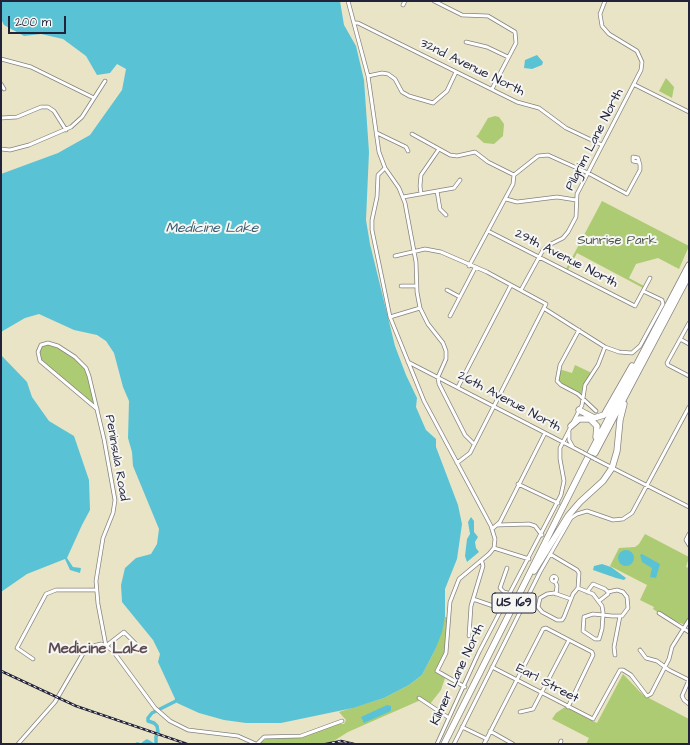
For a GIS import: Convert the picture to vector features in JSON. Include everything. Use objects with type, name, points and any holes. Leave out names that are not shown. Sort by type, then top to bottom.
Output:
[{"type":"highway","name":"US 169","points":[[444,744],[585,464],[689,265]]},
{"type":"highway","name":"US 169","points":[[447,744],[532,574],[689,275]]},
{"type":"highway","points":[[578,412],[594,418],[604,415],[621,384],[648,343]]},
{"type":"highway","points":[[532,574],[568,516],[580,502],[603,481],[612,468],[618,451],[621,413],[640,368]]},
{"type":"highway","points":[[578,412],[596,424],[597,431],[585,464]]},
{"type":"highway","points":[[570,427],[579,419],[589,419]]},
{"type":"street","points":[[348,1],[368,76],[379,152],[386,168],[400,188],[403,197],[417,270],[417,286],[420,308],[428,324],[443,343],[446,351],[445,363],[438,377],[439,384],[466,435],[474,444]]},
{"type":"street","points":[[403,6],[405,1]]},
{"type":"street","points":[[434,1],[462,15],[484,15],[514,30],[517,37],[492,89]]},
{"type":"street","name":"Pilgrim Lane North","points":[[521,290],[539,257],[547,246],[563,238],[568,232],[576,217],[577,194],[635,85],[641,70],[642,58],[634,48],[613,37],[604,29],[600,17],[605,1]]},
{"type":"street","name":"32nd Avenue North","points":[[354,23],[358,23],[517,102],[544,111],[566,128],[602,145]]},
{"type":"street","points":[[466,42],[487,47],[508,57]]},
{"type":"street","points":[[1,59],[32,67],[94,98]]},
{"type":"street","points":[[368,76],[382,73],[388,74],[395,79],[402,92],[409,96],[433,103],[447,91],[456,72]]},
{"type":"street","points":[[1,149],[10,150],[27,146],[66,130],[79,120],[105,81]]},
{"type":"street","points":[[1,84],[4,88]]},
{"type":"street","points":[[635,85],[689,112]]},
{"type":"street","points":[[1,118],[17,117],[41,107],[48,107],[54,111],[66,130]]},
{"type":"street","points":[[377,133],[406,147],[408,151]]},
{"type":"street","points":[[412,134],[453,156],[475,152],[488,162],[514,175]]},
{"type":"street","points":[[421,194],[421,175],[439,149]]},
{"type":"street","points":[[470,266],[506,199],[513,184],[514,175],[537,157],[548,155],[588,173],[627,194],[640,170],[638,162]]},
{"type":"street","points":[[386,168],[378,175],[377,197],[372,220],[372,230],[390,316],[424,401],[492,529],[495,539],[494,548],[482,562],[463,574],[456,585],[449,610],[446,653],[437,670],[439,674],[465,687]]},
{"type":"street","points":[[403,197],[456,187],[460,180]]},
{"type":"street","points":[[437,191],[440,209],[446,215]]},
{"type":"street","points":[[506,199],[518,202],[557,197],[576,200]]},
{"type":"street","name":"29th Avenue North","points":[[488,231],[635,306],[643,291]]},
{"type":"street","points":[[396,256],[414,252],[435,250],[511,285],[546,304],[468,456],[457,463]]},
{"type":"street","points":[[450,316],[475,268]]},
{"type":"street","points":[[545,308],[605,347],[629,354],[635,352],[640,346],[663,304],[662,300],[643,291],[650,278]]},
{"type":"street","points":[[458,387],[511,285]]},
{"type":"street","points":[[401,286],[417,286]]},
{"type":"street","points":[[447,290],[460,296]]},
{"type":"street","points":[[390,316],[420,308]]},
{"type":"street","points":[[689,323],[668,364],[689,376]]},
{"type":"street","points":[[579,330],[560,365],[556,379],[561,386],[583,398],[596,410]]},
{"type":"street","points":[[680,339],[689,344]]},
{"type":"street","name":"Peninsula Road","points":[[97,409],[40,361],[37,354],[41,345],[48,343],[55,344],[84,365],[89,376],[97,409],[108,457],[115,504],[113,514],[103,538],[97,570],[96,590],[106,646]]},
{"type":"street","name":"Kilmer Lane North","points":[[437,744],[465,687],[479,652],[558,504],[564,486],[564,475],[559,455],[563,442],[578,412],[583,398],[585,385],[598,365],[605,347]]},
{"type":"street","name":"26th Avenue North","points":[[408,362],[689,507]]},
{"type":"street","points":[[454,744],[550,554],[569,521],[577,514],[591,511],[609,519],[620,520],[631,515],[688,412],[689,407]]},
{"type":"street","points":[[570,427],[569,440],[574,448]]},
{"type":"street","points":[[492,529],[498,525],[545,433]]},
{"type":"street","points":[[518,484],[558,504]]},
{"type":"street","points":[[498,525],[529,524],[535,526],[542,535]]},
{"type":"street","points":[[689,534],[686,540],[689,545]]},
{"type":"street","points":[[494,548],[529,559]]},
{"type":"street","points":[[550,554],[577,570],[579,574],[578,588],[571,599],[564,617],[560,620],[557,620],[541,611],[538,607],[539,601],[545,594],[556,594],[571,599]]},
{"type":"street","points":[[469,636],[473,599],[483,568],[482,562]]},
{"type":"street","points":[[508,568],[500,588],[504,592],[511,594]]},
{"type":"street","points":[[555,582],[557,586],[556,594]]},
{"type":"street","points":[[578,588],[587,592],[599,601],[603,609],[603,615],[600,637],[595,640],[584,633],[582,629],[583,620],[589,614],[603,615],[620,616],[625,614],[628,608],[627,597],[621,591],[608,592],[596,584],[591,585],[587,592]]},
{"type":"street","points":[[33,659],[17,648],[44,597],[49,592],[96,590]]},
{"type":"street","points":[[599,601],[608,592]]},
{"type":"street","points":[[473,599],[502,610]]},
{"type":"street","points":[[659,613],[663,617],[689,632]]},
{"type":"street","points":[[615,655],[614,647],[620,616]]},
{"type":"street","points":[[665,667],[674,644],[689,620]]},
{"type":"street","points":[[484,744],[516,679],[543,629],[546,628],[592,652],[593,655],[568,707]]},
{"type":"street","points":[[106,646],[124,632],[136,644]]},
{"type":"street","points":[[520,712],[533,710],[569,640]]},
{"type":"street","points":[[18,744],[55,702],[84,652],[93,646],[106,646],[113,651],[155,708],[170,721],[188,730],[238,736],[256,744],[264,737],[301,736],[342,721]]},
{"type":"street","points":[[640,650],[646,658],[657,661],[689,680],[682,697],[689,704]]},
{"type":"street","name":"Earl Street","points":[[492,667],[593,719],[621,669],[636,680],[648,696],[651,694],[665,667]]},
{"type":"street","points":[[419,698],[449,718]]},
{"type":"street","points":[[462,727],[486,739]]},
{"type":"street","points":[[490,731],[513,744]]},
{"type":"green space","points":[[666,78],[674,87],[672,98],[659,91]]},
{"type":"green space","points":[[495,116],[499,117],[504,124],[503,136],[494,144],[484,143],[476,136],[488,118]]},
{"type":"green space","name":"Sunrise Park","points":[[602,201],[689,246],[679,269],[658,258],[636,264],[629,278],[644,286],[643,288],[577,253],[568,270],[566,269]]},
{"type":"green space","points":[[48,343],[58,346],[85,367],[97,409],[40,361],[39,347]]},
{"type":"green space","points":[[575,365],[592,373],[586,380],[581,394],[561,384],[558,380],[559,369],[572,373]]},
{"type":"green space","points":[[645,534],[689,557],[686,567],[689,568],[689,616],[685,625],[665,617],[653,609],[654,607],[640,600],[647,585],[610,566],[619,548],[635,547],[639,544]]},
{"type":"green space","points":[[445,617],[448,617],[445,653],[435,670],[436,673],[445,678],[441,690],[430,704],[423,699],[348,732],[329,744],[258,744],[268,738],[293,738],[311,734],[336,724],[344,724],[346,720],[339,712],[384,698],[409,685],[422,675],[436,648]]},
{"type":"green space","points":[[623,674],[643,695],[689,719],[689,744],[586,744],[589,738],[552,719],[556,713],[565,707],[597,723]]},
{"type":"water","name":"Medicine Lake","points":[[1,1],[340,1],[344,25],[356,46],[364,80],[369,152],[366,220],[370,244],[395,346],[417,398],[416,407],[426,430],[436,439],[436,447],[458,505],[462,524],[457,559],[445,589],[445,617],[442,632],[436,648],[422,675],[409,685],[384,698],[353,708],[281,723],[246,723],[224,720],[199,713],[177,703],[158,662],[160,654],[153,640],[122,602],[121,585],[125,568],[136,558],[151,554],[157,544],[159,529],[133,466],[132,452],[128,438],[129,401],[123,387],[114,353],[106,341],[97,335],[74,330],[39,314],[25,318],[1,332],[1,174],[58,153],[90,135],[122,90],[126,69],[117,64],[110,73],[97,75],[86,56],[63,39],[41,34],[24,36],[4,25],[1,19]]},
{"type":"water","points":[[537,55],[543,62],[542,65],[532,69],[524,68],[525,60]]},
{"type":"water","points":[[1,355],[27,382],[32,397],[49,421],[74,436],[89,480],[90,510],[67,558],[73,567],[81,568],[80,573],[70,570],[65,559],[27,574],[1,592]]},
{"type":"water","points":[[471,517],[474,521],[474,532],[478,537],[475,542],[476,548],[479,552],[467,562],[465,556],[467,539],[470,534],[468,522]]},
{"type":"water","points":[[626,550],[632,552],[634,558],[632,564],[626,566],[620,564],[618,558],[620,552]]},
{"type":"water","points":[[642,554],[660,564],[656,578],[650,577],[652,568],[642,562],[640,555]]},
{"type":"water","points":[[602,564],[611,567],[626,578],[624,580],[593,570],[594,566]]},
{"type":"water","points":[[387,705],[391,706],[391,711],[364,723],[361,717]]},
{"type":"waterway","points":[[156,744],[158,732],[157,726],[148,721],[148,718],[152,713],[176,701],[177,698]]},
{"type":"waterway","points":[[143,744],[147,741],[152,744]]},
{"type":"railway","points":[[1,671],[76,706],[187,744]]},
{"type":"railway","points":[[326,744],[341,741],[354,744]]},
{"type":"district","name":"Medicine Lake","points":[[98,650]]}]
